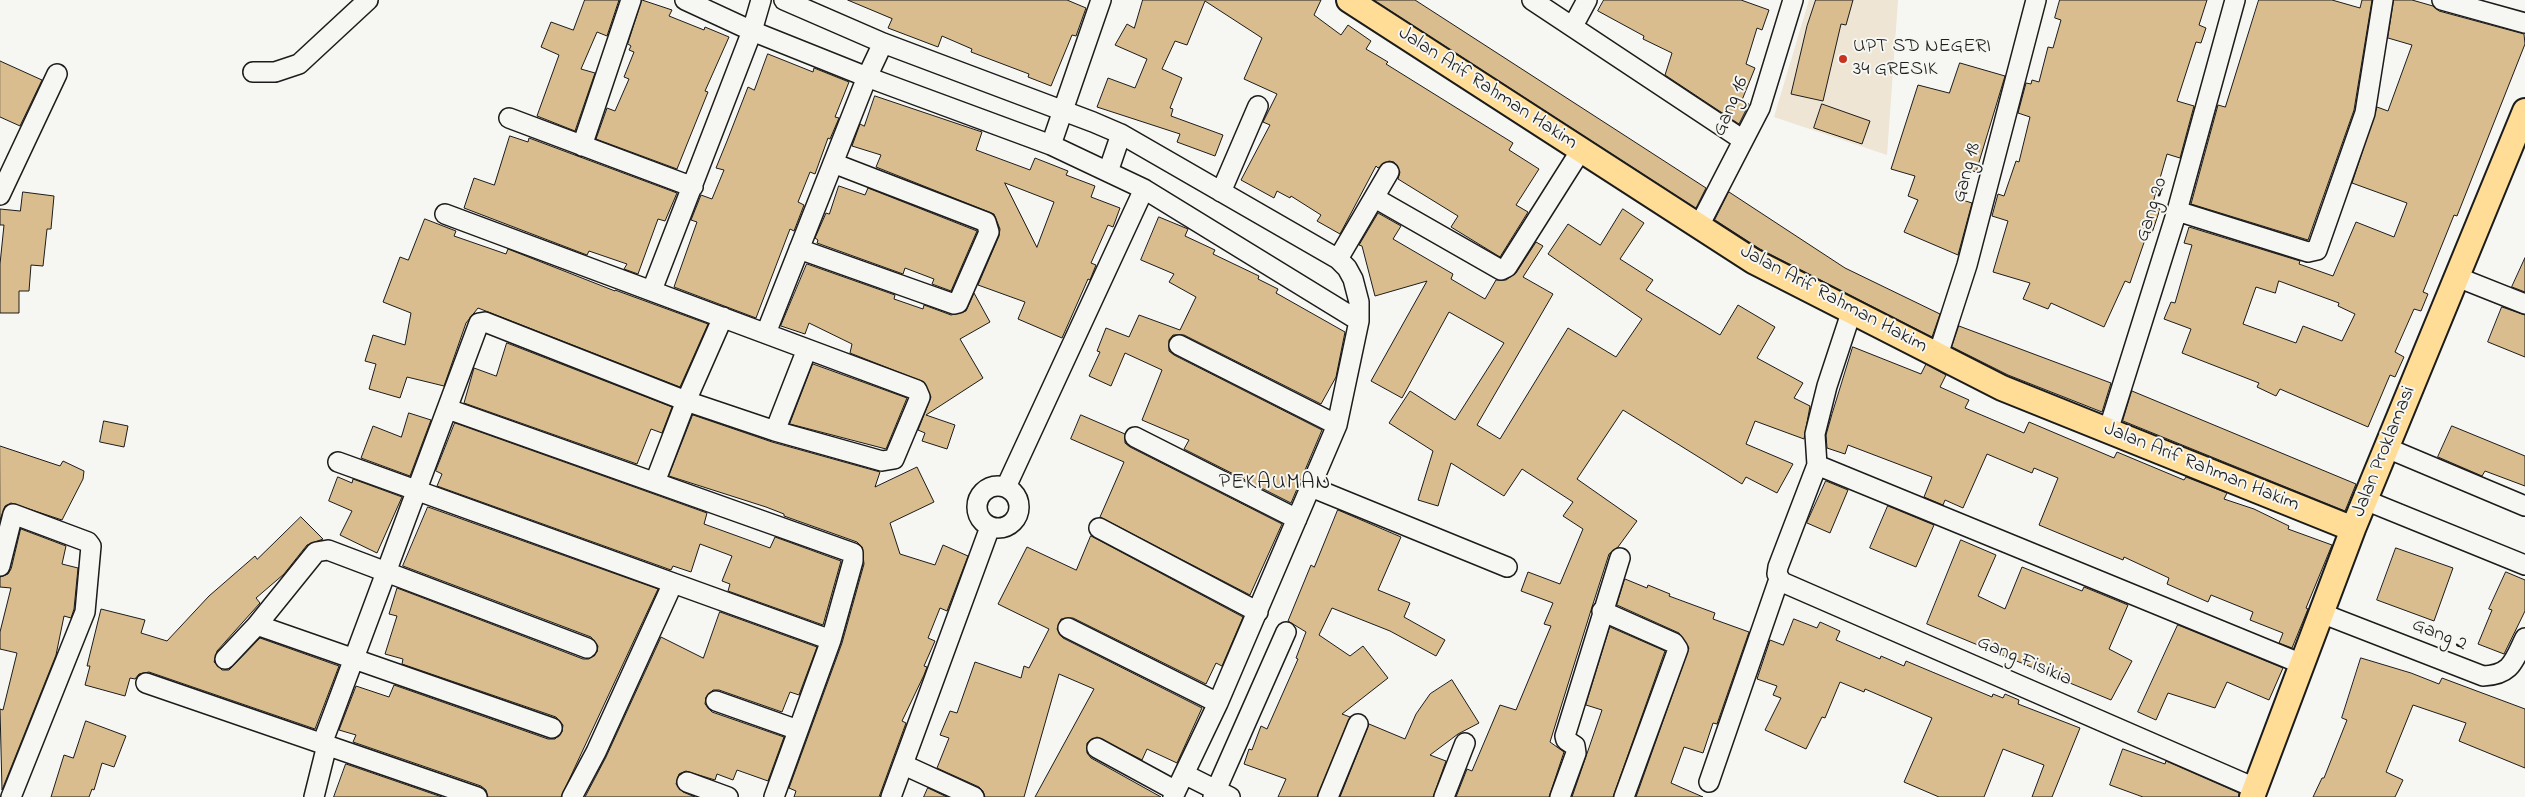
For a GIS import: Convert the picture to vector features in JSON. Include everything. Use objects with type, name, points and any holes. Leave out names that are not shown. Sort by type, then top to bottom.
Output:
[{"type":"main road","name":"Jalan Arif Rahman Hakim","points":[[1349,0],[1753,261],[2002,388],[2353,529]]},
{"type":"main road","name":"Jalan Proklamasi","points":[[2254,792],[2353,529],[2525,111]]},
{"type":"street","points":[[254,72],[275,72],[299,64],[368,0]]},
{"type":"street","points":[[582,146],[631,0]]},
{"type":"street","points":[[685,0],[752,31],[867,77],[1051,145],[1144,188],[1360,321]]},
{"type":"street","points":[[652,290],[752,31],[761,0]]},
{"type":"street","points":[[784,0],[883,43],[1120,134],[1181,171],[1338,259],[1348,268],[1359,302],[1360,321],[1337,425],[1258,612],[1175,794],[1097,748]]},
{"type":"street","points":[[1532,0],[1743,140]]},
{"type":"street","points":[[1573,26],[1587,0]]},
{"type":"street","name":"Gang 16","points":[[1699,226],[1760,108],[1793,0]]},
{"type":"street","name":"Gang 18","points":[[1938,355],[1967,265],[2036,0]]},
{"type":"street","name":"Gang 20","points":[[2108,431],[2177,211],[2235,0]]},
{"type":"street","points":[[2177,211],[2308,252],[2317,250],[2365,113],[2383,0]]},
{"type":"street","points":[[2442,0],[2525,22]]},
{"type":"street","points":[[1051,145],[1064,111],[1098,1]]},
{"type":"street","points":[[766,333],[867,77],[883,43]]},
{"type":"street","points":[[0,195],[57,74]]},
{"type":"street","points":[[1221,192],[1258,106]]},
{"type":"street","points":[[509,118],[693,187]]},
{"type":"street","points":[[1108,172],[1120,134]]},
{"type":"street","points":[[1375,198],[1499,270],[1504,269],[1581,150]]},
{"type":"street","points":[[799,249],[954,304],[958,303],[989,232],[986,222],[833,163]]},
{"type":"street","points":[[1166,201],[1181,171]]},
{"type":"street","points":[[1338,259],[1390,172]]},
{"type":"street","points":[[1006,487],[1144,188]]},
{"type":"street","points":[[314,797],[324,745],[478,323],[485,322],[686,401],[775,431],[882,461],[894,459],[920,397],[917,390],[445,214]]},
{"type":"street","points":[[2457,277],[2525,304]]},
{"type":"street","points":[[1709,782],[1817,465],[1815,434],[1827,386],[1851,312]]},
{"type":"street","points":[[655,482],[686,401],[722,316]]},
{"type":"street","points":[[1179,345],[1337,425]]},
{"type":"street","points":[[775,431],[807,349]]},
{"type":"street","points":[[448,409],[853,553],[853,561],[831,640],[774,797]]},
{"type":"street","points":[[1135,437],[1297,519]]},
{"type":"street","points":[[2387,448],[2525,506]]},
{"type":"street","points":[[338,462],[831,640]]},
{"type":"street","points":[[1817,465],[2302,664]]},
{"type":"street","points":[[991,487],[1006,487],[1016,497],[1019,511],[1012,524],[998,528],[990,527],[979,518],[977,503],[984,491],[991,487]]},
{"type":"street","points":[[1311,487],[1507,567]]},
{"type":"street","points":[[2365,500],[2525,565]]},
{"type":"street","points":[[0,566],[6,512],[88,542],[91,552],[86,612],[11,797]]},
{"type":"street","points":[[891,797],[990,527]]},
{"type":"street","points":[[1099,528],[1258,612]]},
{"type":"street","points":[[225,659],[257,625],[316,552],[328,550],[386,574],[587,648]]},
{"type":"street","points":[[1560,797],[1576,753],[1575,746],[1566,740],[1565,736],[1602,611],[1620,558]]},
{"type":"street","name":"Gang Fisikia","points":[[1778,576],[2254,792]]},
{"type":"street","points":[[572,797],[596,752],[673,583]]},
{"type":"street","points":[[1602,611],[1674,643],[1678,648],[1624,797]]},
{"type":"street","name":"Gang 2","points":[[2321,613],[2484,676],[2495,676],[2512,665],[2525,638]]},
{"type":"street","points":[[257,625],[552,728]]},
{"type":"street","points":[[1068,628],[1218,703]]},
{"type":"street","points":[[1184,774],[1220,795],[1286,632]]},
{"type":"street","points":[[146,683],[478,797]]},
{"type":"street","points":[[716,701],[798,730]]},
{"type":"street","points":[[1328,797],[1358,724]]},
{"type":"street","points":[[1444,797],[1465,743]]},
{"type":"street","points":[[904,765],[974,797]]},
{"type":"street","points":[[687,782],[728,797]]},
{"type":"shaded area","name":"UPT SD NEGERI 34 GRESIK","points":[[1809,0],[1898,0],[1887,155],[1774,117]]},
{"type":"building","points":[[585,0],[619,0],[607,36],[597,32],[581,69],[595,73],[575,131],[537,116],[559,55],[541,47],[551,22],[573,30]]},
{"type":"building","points":[[642,0],[672,10],[669,16],[704,30],[705,27],[729,37],[705,91],[708,92],[677,169],[596,139],[607,108],[615,111],[629,79],[624,77],[634,52],[629,50],[631,46],[628,44]]},
{"type":"building","points":[[848,0],[1067,0],[1086,8],[1076,36],[1072,35],[1051,86],[1028,77],[1029,74],[971,52],[972,49],[942,36],[938,47],[888,28],[892,19]]},
{"type":"building","points":[[1143,0],[1321,0],[1314,15],[1341,35],[1348,25],[1371,41],[1366,49],[1388,62],[1386,64],[1513,143],[1509,150],[1539,169],[1516,205],[1528,212],[1500,257],[1451,227],[1458,216],[1398,179],[1400,172],[1394,162],[1389,161],[1378,168],[1376,166],[1340,234],[1317,221],[1321,215],[1291,196],[1290,198],[1277,191],[1274,198],[1241,180],[1270,125],[1263,122],[1277,94],[1244,79],[1262,38],[1205,1],[1187,45],[1175,41],[1162,69],[1182,78],[1170,108],[1173,109],[1171,116],[1223,135],[1215,156],[1177,142],[1180,134],[1097,107],[1108,78],[1135,88],[1147,59],[1115,45],[1127,24],[1134,28]]},
{"type":"building","points":[[1374,0],[1415,0],[1706,188],[1696,208]]},
{"type":"building","points":[[1604,0],[1741,0],[1769,10],[1762,30],[1757,28],[1746,64],[1755,68],[1742,100],[1749,104],[1739,124],[1665,75],[1672,53],[1643,39],[1644,36],[1598,11]]},
{"type":"building","points":[[1816,0],[1853,0],[1846,25],[1841,24],[1823,101],[1791,94],[1807,26]]},
{"type":"building","points":[[2060,0],[2207,0],[2199,25],[2206,28],[2201,43],[2196,42],[2177,101],[2194,106],[2180,158],[2167,154],[2152,206],[2160,209],[2152,233],[2148,231],[2130,283],[2125,281],[2104,327],[2051,303],[2048,309],[2023,299],[2030,283],[1993,272],[2008,221],[1992,216],[1998,194],[2004,196],[2016,161],[2019,162],[2030,117],[2018,113],[2026,83],[2031,84],[2032,80],[2039,82],[2048,47],[2053,48],[2061,20],[2055,18]]},
{"type":"building","points":[[2259,0],[2332,0],[2360,8],[2362,0],[2372,0],[2354,110],[2308,240],[2191,204],[2218,105],[2225,107]]},
{"type":"building","points":[[2394,0],[2412,0],[2433,6],[2439,11],[2524,34],[2525,44],[2457,216],[2454,215],[2423,292],[2428,294],[2421,311],[2414,309],[2395,352],[2404,357],[2395,377],[2390,375],[2368,427],[2280,389],[2276,396],[2257,387],[2259,383],[2182,353],[2191,329],[2164,319],[2171,302],[2175,303],[2192,245],[2184,243],[2189,227],[2300,261],[2299,264],[2333,276],[2356,222],[2394,237],[2407,203],[2352,183],[2377,107],[2388,111],[2412,45],[2388,38]],"holes":[[[2279,281],[2339,303],[2338,306],[2355,314],[2342,341],[2303,326],[2296,343],[2243,324],[2256,287],[2275,293]]]},
{"type":"building","points":[[768,54],[813,72],[814,68],[849,82],[835,117],[839,118],[830,139],[828,138],[815,174],[810,172],[798,202],[804,205],[794,231],[790,229],[756,318],[674,287],[697,222],[691,220],[701,195],[712,199],[724,170],[716,168],[748,87],[754,90]]},
{"type":"building","points":[[0,61],[42,80],[20,126],[0,117]]},
{"type":"building","points":[[1960,63],[2005,76],[1976,172],[1966,169],[1956,198],[1972,203],[1958,255],[1904,232],[1918,200],[1908,196],[1915,176],[1891,169],[1918,85],[1949,93]]},
{"type":"building","points":[[875,96],[982,132],[976,150],[1030,170],[1035,158],[1068,171],[1066,175],[1095,186],[1091,197],[1120,208],[1113,227],[1108,225],[1091,263],[1096,265],[1062,338],[1018,319],[1025,302],[978,285],[999,236],[1000,229],[994,214],[876,167],[881,155],[852,146],[860,124],[864,126]],"holes":[[[1005,183],[1054,202],[1037,247]]]},
{"type":"building","points":[[1822,104],[1870,121],[1862,144],[1814,128]]},
{"type":"building","points":[[510,136],[528,142],[529,138],[677,193],[665,221],[658,219],[638,274],[624,269],[627,264],[589,251],[587,255],[464,208],[474,178],[494,185]]},
{"type":"building","points":[[839,186],[865,195],[868,188],[977,231],[951,291],[932,284],[934,279],[905,268],[903,274],[817,243],[818,240],[815,238],[826,213],[829,214]]},
{"type":"building","points":[[23,192],[54,196],[51,229],[47,229],[43,266],[31,265],[29,291],[19,291],[19,313],[0,313],[0,264],[4,225],[0,225],[0,209],[20,211]]},
{"type":"building","points":[[1729,192],[1845,268],[1940,314],[1932,337],[1760,249],[1715,220]]},
{"type":"building","points":[[1623,209],[1644,223],[1620,259],[1653,280],[1646,290],[1720,335],[1738,305],[1775,327],[1757,358],[1803,383],[1794,398],[1810,406],[1804,439],[1755,421],[1746,444],[1793,464],[1777,493],[1746,477],[1742,484],[1623,410],[1577,479],[1637,521],[1618,547],[1609,554],[1592,607],[1550,742],[1564,752],[1549,797],[1456,797],[1467,769],[1472,771],[1500,705],[1516,710],[1551,626],[1544,624],[1553,603],[1521,591],[1528,572],[1560,584],[1583,529],[1563,516],[1573,502],[1522,469],[1504,496],[1451,463],[1438,506],[1418,500],[1433,451],[1389,423],[1410,391],[1455,420],[1504,343],[1449,312],[1402,398],[1371,381],[1427,281],[1375,296],[1362,246],[1359,245],[1378,213],[1401,226],[1393,239],[1453,274],[1451,279],[1485,299],[1496,280],[1506,280],[1516,273],[1536,242],[1543,246],[1523,277],[1553,294],[1477,425],[1500,439],[1568,328],[1616,357],[1642,319],[1548,254],[1568,224],[1600,245]]},
{"type":"building","points":[[1159,217],[1188,229],[1185,236],[1215,250],[1213,254],[1259,276],[1258,279],[1278,289],[1276,293],[1345,332],[1336,377],[1321,404],[1184,335],[1173,335],[1169,340],[1169,351],[1174,355],[1322,430],[1291,503],[1184,449],[1189,440],[1142,420],[1162,370],[1125,353],[1111,386],[1089,376],[1100,352],[1097,351],[1106,328],[1129,337],[1139,315],[1180,330],[1196,297],[1169,282],[1174,274],[1141,260]]},
{"type":"building","points":[[425,219],[456,231],[454,236],[506,254],[508,249],[615,291],[708,324],[680,387],[478,308],[466,323],[444,386],[407,377],[400,398],[369,389],[376,364],[365,361],[373,335],[405,345],[411,313],[383,302],[400,257],[408,260]]},
{"type":"building","points":[[2525,258],[2525,292],[2512,287]]},
{"type":"building","points":[[807,264],[895,295],[894,299],[923,309],[924,305],[951,315],[966,311],[974,293],[990,322],[960,339],[983,378],[926,415],[955,425],[947,449],[922,441],[925,433],[918,430],[931,397],[924,382],[850,353],[852,344],[809,323],[805,334],[781,326]]},
{"type":"building","points":[[2502,307],[2525,315],[2525,357],[2488,342]]},
{"type":"building","points":[[1959,326],[2111,383],[2102,412],[2008,375],[1952,347]]},
{"type":"building","points":[[507,343],[672,407],[662,433],[651,429],[637,464],[464,403],[474,368],[496,376]]},
{"type":"building","points":[[1853,347],[1921,374],[1926,364],[1946,375],[1940,387],[1969,400],[1965,408],[2024,433],[2029,422],[2114,458],[2117,452],[2184,480],[2186,477],[2227,493],[2224,499],[2254,509],[2289,526],[2288,529],[2332,545],[2292,648],[2279,643],[2283,633],[2250,620],[2253,612],[2211,595],[2208,602],[2167,584],[2169,578],[2124,557],[2123,560],[2039,525],[2058,478],[2034,468],[2032,473],[1987,454],[1963,508],[1945,500],[1943,505],[1924,497],[1932,477],[1848,445],[1845,454],[1827,448],[1826,435]]},
{"type":"building","points":[[813,364],[907,398],[886,449],[790,424]]},
{"type":"building","points":[[2132,391],[2356,484],[2345,511],[2123,421]]},
{"type":"building","points":[[409,413],[431,420],[410,476],[361,458],[373,426],[401,437]]},
{"type":"building","points":[[693,415],[772,442],[880,472],[875,487],[917,467],[934,502],[890,523],[900,554],[935,565],[943,545],[968,556],[947,611],[940,608],[928,638],[935,641],[924,666],[927,667],[902,721],[906,723],[879,797],[794,797],[796,791],[789,788],[842,643],[864,564],[862,547],[857,542],[784,516],[784,514],[766,507],[669,476]]},
{"type":"building","points":[[1081,415],[1125,434],[1125,443],[1130,447],[1282,524],[1250,595],[1100,517],[1124,462],[1071,439]]},
{"type":"building","points":[[104,421],[128,426],[124,447],[100,442]]},
{"type":"building","points":[[455,423],[707,513],[704,524],[770,548],[775,537],[841,561],[823,625],[728,591],[730,584],[722,581],[732,556],[700,544],[691,572],[673,566],[671,570],[437,486],[442,474],[436,471]]},
{"type":"building","points":[[2452,426],[2525,456],[2525,486],[2485,471],[2482,476],[2438,457]]},
{"type":"building","points":[[0,446],[60,466],[63,461],[84,471],[83,479],[62,520],[11,503],[5,506],[0,520]]},
{"type":"building","points":[[338,477],[352,483],[353,479],[402,497],[377,553],[340,535],[352,511],[329,501]]},
{"type":"building","points":[[1826,481],[1848,490],[1830,533],[1807,523]]},
{"type":"building","points":[[1888,506],[1934,525],[1916,567],[1870,548]]},
{"type":"building","points":[[428,507],[658,589],[561,797],[488,797],[486,790],[481,786],[353,742],[356,735],[339,730],[356,686],[389,697],[394,685],[548,739],[555,739],[562,732],[563,725],[556,717],[402,664],[403,659],[385,654],[397,616],[389,614],[397,588],[583,659],[589,659],[597,652],[598,646],[591,637],[403,566]]},
{"type":"building","points":[[1338,510],[1401,537],[1378,590],[1410,603],[1404,617],[1445,640],[1436,656],[1390,631],[1332,608],[1319,635],[1350,656],[1363,646],[1388,678],[1342,714],[1350,717],[1317,797],[1278,797],[1286,779],[1244,764],[1249,749],[1252,750],[1261,726],[1267,729],[1298,659],[1296,658],[1306,632],[1288,621],[1311,565],[1314,567]]},
{"type":"building","points":[[301,517],[323,539],[307,545],[284,574],[256,598],[260,603],[217,651],[214,662],[222,670],[229,670],[260,638],[339,666],[315,729],[149,672],[139,674],[135,679],[130,678],[125,696],[85,685],[90,666],[87,666],[101,609],[145,620],[141,633],[167,641],[209,596],[255,556],[257,559]]},
{"type":"building","points":[[21,529],[66,546],[62,564],[78,568],[74,609],[71,618],[64,616],[56,655],[2,790],[0,709],[3,710],[17,653],[0,649],[0,632],[11,588],[0,587],[0,577],[8,574],[11,569]]},
{"type":"building","points":[[1091,536],[1243,617],[1222,666],[1216,663],[1206,684],[1073,618],[1061,619],[1057,629],[1063,638],[1202,708],[1177,763],[1147,749],[1142,760],[1097,737],[1087,743],[1087,753],[1091,758],[1161,797],[1035,797],[1094,689],[1059,674],[1024,797],[985,797],[979,787],[937,768],[949,738],[940,735],[950,711],[957,713],[975,662],[1021,678],[1024,666],[1029,668],[1049,629],[998,604],[1027,547],[1076,570]]},
{"type":"building","points":[[1961,540],[1996,555],[1978,596],[2005,609],[2022,567],[2082,591],[2084,587],[2128,605],[2109,649],[2132,661],[2111,700],[1927,624]]},
{"type":"building","points":[[2396,548],[2453,568],[2434,621],[2377,600]]},
{"type":"building","points":[[2506,572],[2525,580],[2525,611],[2504,654],[2478,644],[2492,610],[2489,609]]},
{"type":"building","points":[[1625,579],[1647,588],[1648,585],[1670,594],[1669,596],[1715,613],[1713,619],[1749,632],[1717,724],[1713,723],[1703,753],[1684,747],[1671,783],[1703,797],[1636,797],[1689,648],[1679,633],[1617,605]]},
{"type":"building","points":[[720,612],[817,647],[799,695],[790,692],[782,712],[719,690],[713,690],[706,697],[705,704],[712,712],[784,737],[768,781],[737,770],[733,780],[717,774],[715,780],[686,771],[679,774],[676,784],[683,792],[695,797],[585,797],[606,757],[661,637],[703,658]]},
{"type":"building","points":[[1794,619],[1817,628],[1820,622],[1840,631],[1836,640],[1880,659],[1881,656],[1904,666],[1906,661],[1992,697],[1993,694],[2003,698],[2005,694],[2019,700],[2018,704],[2080,728],[2052,797],[2032,797],[2044,765],[2003,749],[1984,797],[1939,797],[1904,782],[1932,718],[1865,689],[1864,692],[1840,682],[1825,718],[1822,717],[1806,749],[1765,730],[1781,698],[1773,695],[1777,686],[1757,679],[1770,640],[1783,645]]},
{"type":"building","points":[[2178,625],[2283,668],[2269,700],[2227,682],[2215,708],[2168,693],[2156,720],[2138,712]]},
{"type":"building","points":[[1610,627],[1665,651],[1613,797],[1572,797],[1602,710],[1586,705]]},
{"type":"building","points":[[2361,658],[2411,673],[2439,684],[2442,678],[2525,709],[2525,768],[2459,741],[2466,723],[2413,705],[2386,772],[2403,780],[2395,797],[2313,797],[2322,778],[2324,778],[2347,720],[2342,718]]},
{"type":"building","points":[[1452,680],[1479,723],[1458,734],[1430,755],[1446,761],[1433,797],[1340,797],[1369,724],[1405,739],[1416,714],[1430,694]]},
{"type":"building","points":[[86,721],[126,736],[114,767],[102,763],[94,790],[92,789],[89,797],[51,797],[64,755],[73,758]]},
{"type":"building","points":[[2123,749],[2165,764],[2166,761],[2239,793],[2239,797],[2143,797],[2110,785]]},
{"type":"building","points":[[346,764],[442,797],[334,797]]},
{"type":"building","points":[[928,788],[947,797],[924,797]]},
{"type":"place","name":"UPT SD NEGERI 34 GRESIK","points":[[1843,59]]},
{"type":"district","name":"PEKAUMAN","points":[[1275,484]]}]
